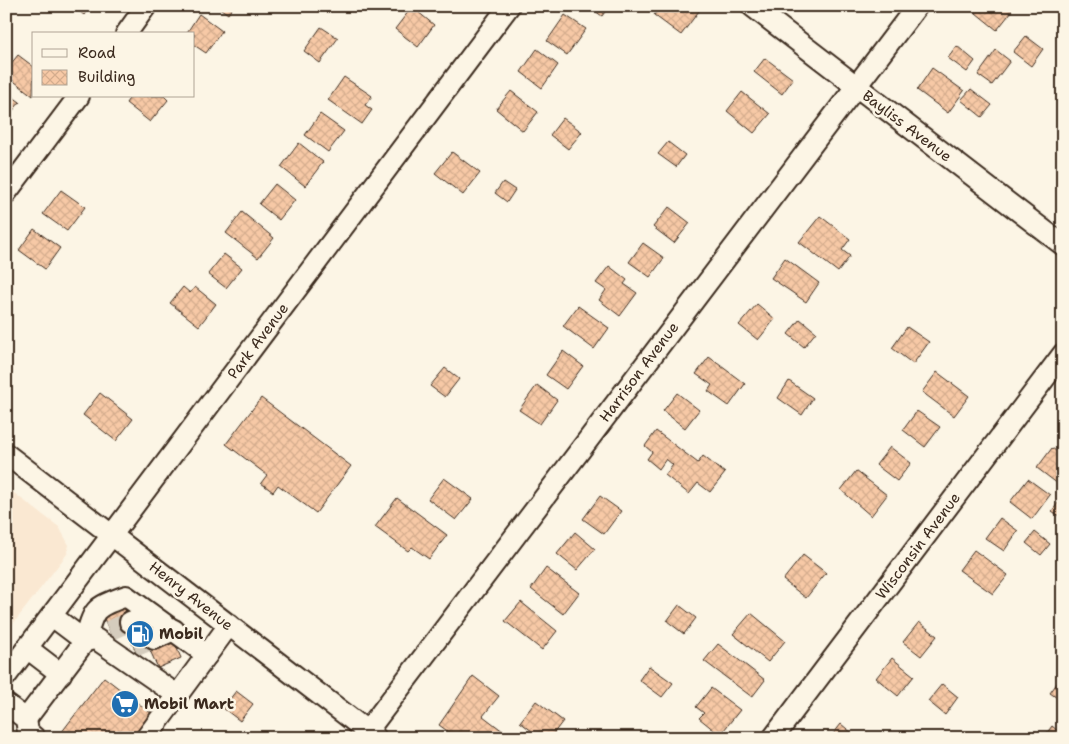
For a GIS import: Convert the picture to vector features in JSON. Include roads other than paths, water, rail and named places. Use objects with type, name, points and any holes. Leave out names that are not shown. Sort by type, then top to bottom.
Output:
[{"type":"street","points":[[127,32],[146,6]]},
{"type":"street","name":"Park Avenue","points":[[6,676],[113,536],[509,6]]},
{"type":"street","name":"Bayliss Avenue","points":[[752,6],[1063,245]]},
{"type":"street","name":"Harrison Avenue","points":[[368,735],[917,6]]},
{"type":"street","points":[[6,193],[77,98]]},
{"type":"street","name":"Wisconsin Avenue","points":[[773,738],[1063,354]]},
{"type":"street","name":"Henry Avenue","points":[[6,454],[229,625],[368,735]]},
{"type":"street","points":[[97,637],[92,616],[99,606],[126,596],[207,655]]},
{"type":"street","points":[[130,622],[150,614]]},
{"type":"street","points":[[52,616],[126,651],[177,695]]},
{"type":"street","points":[[146,738],[229,625]]},
{"type":"street","points":[[154,639],[174,630]]},
{"type":"street","points":[[26,719],[61,674],[97,637]]},
{"type":"street","points":[[27,648],[61,674]]},
{"type":"street","points":[[6,704],[26,719],[28,732],[35,738]]},
{"type":"tunnel","points":[[109,631],[130,622]]},
{"type":"tunnel","points":[[134,647],[154,639]]},
{"type":"place","name":"Mobil","points":[[140,634]]},
{"type":"place","name":"Mobil Mart","points":[[125,704]]}]
